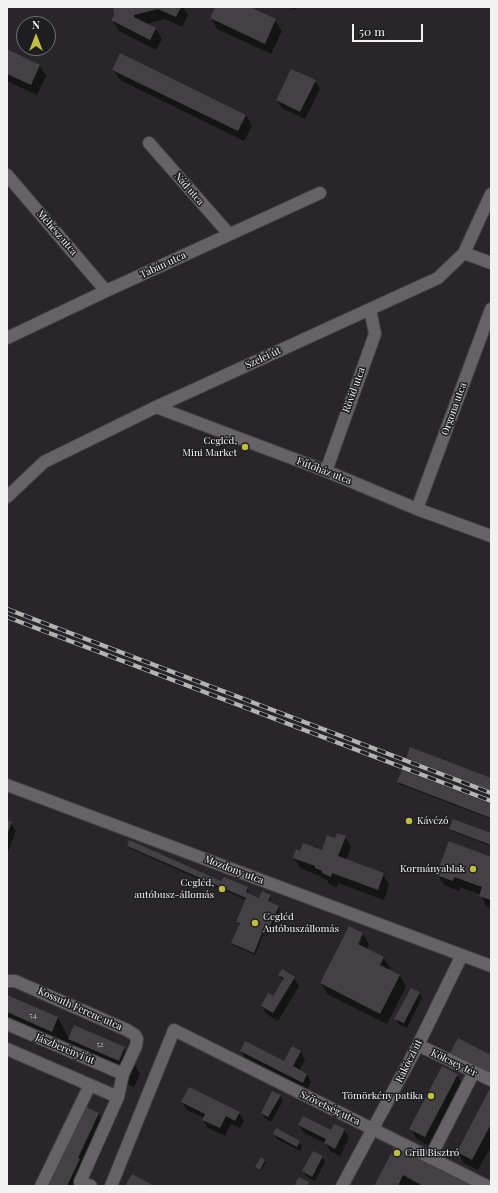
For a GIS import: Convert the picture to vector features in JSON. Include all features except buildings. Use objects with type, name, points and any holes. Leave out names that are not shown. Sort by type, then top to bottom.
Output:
[{"type":"street","name":"Nád utca","points":[[149,143],[229,234]]},
{"type":"street","name":"Méhész utca","points":[[7,175],[106,291]]},
{"type":"street","name":"Tabán utca","points":[[7,338],[320,193]]},
{"type":"street","name":"Szelei út","points":[[7,497],[44,462],[156,407],[438,278],[464,253],[491,194]]},
{"type":"street","points":[[464,253],[491,263]]},
{"type":"street","name":"Rövid utca","points":[[326,471],[374,334],[370,309]]},
{"type":"street","name":"Orgona utca","points":[[417,509],[491,309]]},
{"type":"street","name":"Fűtőház utca","points":[[156,407],[326,471],[417,509],[491,536]]},
{"type":"street","name":"Mozdony utca","points":[[7,785],[462,955]]},
{"type":"street","points":[[462,955],[491,966]]},
{"type":"street","name":"Rákóczi út","points":[[342,1186],[418,1045],[462,955]]},
{"type":"street","name":"Kossuth Ferenc utca","points":[[7,981],[15,981],[127,1030],[135,1035],[137,1039],[136,1046],[123,1074]]},
{"type":"street","name":"Jászberényi út","points":[[7,1024],[123,1074]]},
{"type":"street","name":"Szövetség utca","points":[[111,1186],[174,1030],[487,1186]]},
{"type":"street","name":"Kölcsey tér","points":[[418,1045],[491,1080]]},
{"type":"street","points":[[7,1049],[118,1097]]},
{"type":"street","points":[[430,1158],[474,1072]]},
{"type":"street","points":[[83,1185],[118,1097],[123,1074]]},
{"type":"street","points":[[41,1186],[90,1085]]},
{"type":"railway","points":[[7,609],[491,793]]},
{"type":"railway","points":[[7,617],[491,801]]},
{"type":"place","name":"Cegléd, Mini Market","points":[[245,447]]},
{"type":"place","name":"Kávézó","points":[[409,821]]},
{"type":"place","name":"Kormányablak","points":[[473,869]]},
{"type":"place","name":"Cegléd, autóbusz-állomás","points":[[222,889]]},
{"type":"place","name":"Cegléd Autóbuszállomás","points":[[255,923]]},
{"type":"place","name":"Tömörkény patika","points":[[431,1096]]},
{"type":"place","name":"Grill Bisztró","points":[[397,1153]]}]
